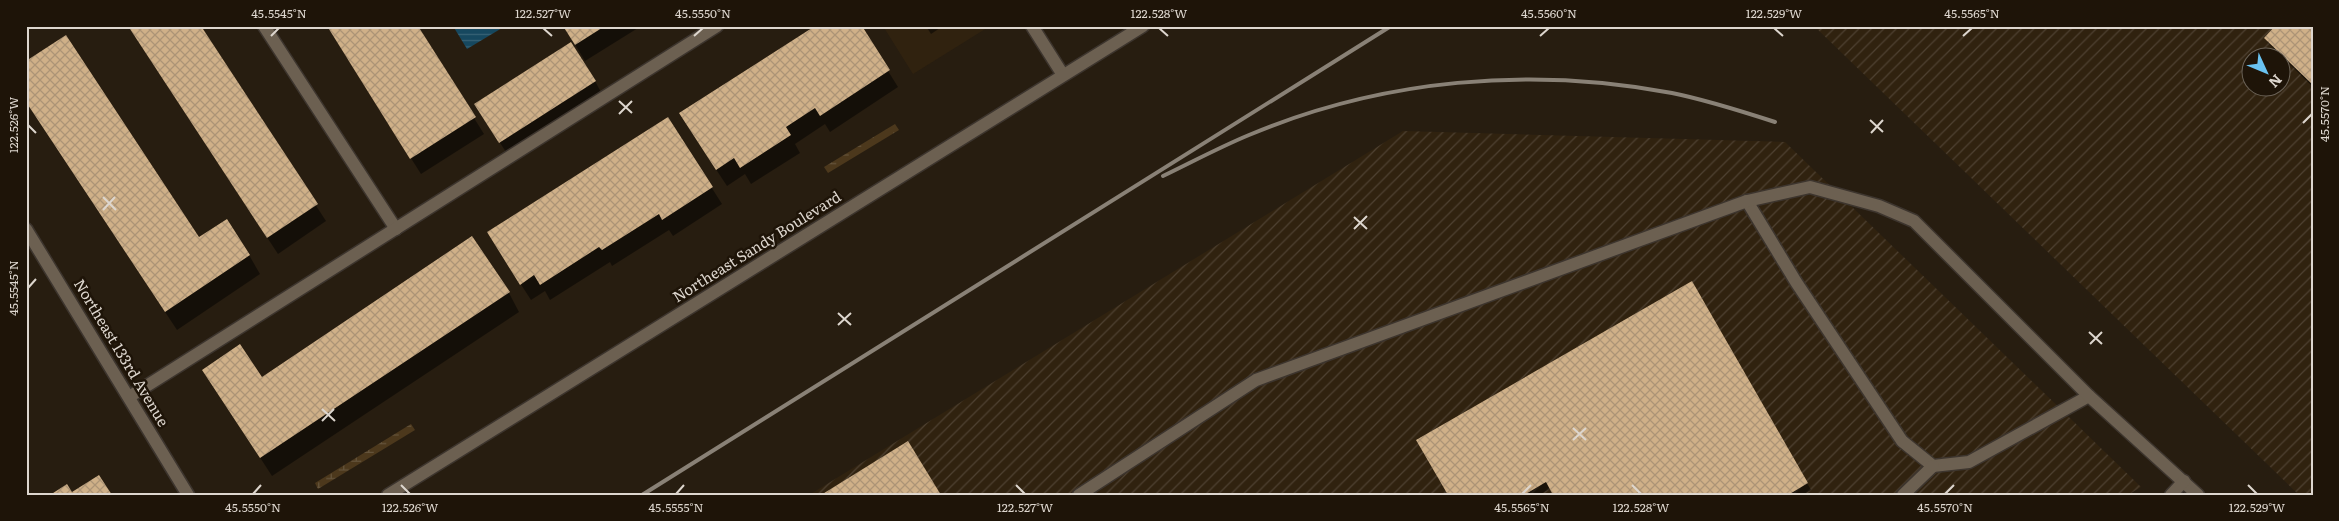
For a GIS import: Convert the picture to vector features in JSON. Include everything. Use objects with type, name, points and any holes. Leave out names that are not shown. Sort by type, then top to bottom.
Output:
[{"type":"main road","points":[[264,26],[396,229]]},
{"type":"main road","points":[[1032,26],[1063,75]]},
{"type":"main road","name":"Northeast Sandy Boulevard","points":[[388,495],[1143,26]]},
{"type":"main road","points":[[129,397],[714,27]]},
{"type":"main road","points":[[1078,495],[1256,380],[1747,201],[1810,187],[1879,206],[1914,222],[2089,396],[2198,495]]},
{"type":"main road","points":[[1747,201],[1796,282],[1902,441],[1933,466]]},
{"type":"main road","name":"Northeast 133rd Avenue","points":[[26,229],[188,495]]},
{"type":"main road","points":[[1903,495],[1933,466],[1969,462],[2089,396]]},
{"type":"main road","points":[[2171,495],[2184,481]]},
{"type":"shaded area","points":[[883,26],[990,26],[913,74]]},
{"type":"shaded area","points":[[1814,26],[2313,26],[2313,495],[2299,495]]},
{"type":"shaded area","points":[[1403,131],[1785,142],[2141,487],[2128,495],[809,495]]},
{"type":"green space","points":[[895,124],[899,130],[828,173],[824,167]]},
{"type":"green space","points":[[411,424],[415,430],[318,489],[315,483]]},
{"type":"water","points":[[453,26],[501,26],[502,28],[467,49]]},
{"type":"building","points":[[128,26],[201,26],[318,204],[267,238]]},
{"type":"building","points":[[327,26],[418,26],[476,117],[410,159]]},
{"type":"building","points":[[563,26],[605,26],[575,45]]},
{"type":"building","points":[[815,26],[862,26],[890,70],[820,116],[815,108],[786,127],[791,135],[740,168],[734,158],[716,170],[679,113]]},
{"type":"building","points":[[2275,26],[2313,26],[2313,85],[2292,65],[2292,48],[2274,48],[2264,38]]},
{"type":"building","points":[[66,35],[199,237],[227,219],[250,255],[165,312],[26,102],[26,61]]},
{"type":"building","points":[[571,42],[596,81],[499,143],[474,104]]},
{"type":"building","points":[[668,117],[713,187],[662,220],[659,214],[602,250],[599,247],[540,285],[534,275],[520,285],[487,232]]},
{"type":"building","points":[[472,236],[510,292],[260,458],[202,370],[240,344],[262,377]]},
{"type":"building","points":[[1692,281],[1808,483],[1788,495],[1553,495],[1546,482],[1524,495],[1448,495],[1416,440]]},
{"type":"building","points":[[908,441],[941,495],[821,495]]},
{"type":"building","points":[[99,475],[112,495],[50,495],[67,484],[72,492]]},
{"type":"railway","points":[[642,495],[1391,26]]},
{"type":"railway","points":[[1163,176],[1249,135],[1300,116],[1351,101],[1404,90],[1458,83],[1511,80],[1565,80],[1619,85],[1685,96],[1775,122]]}]
